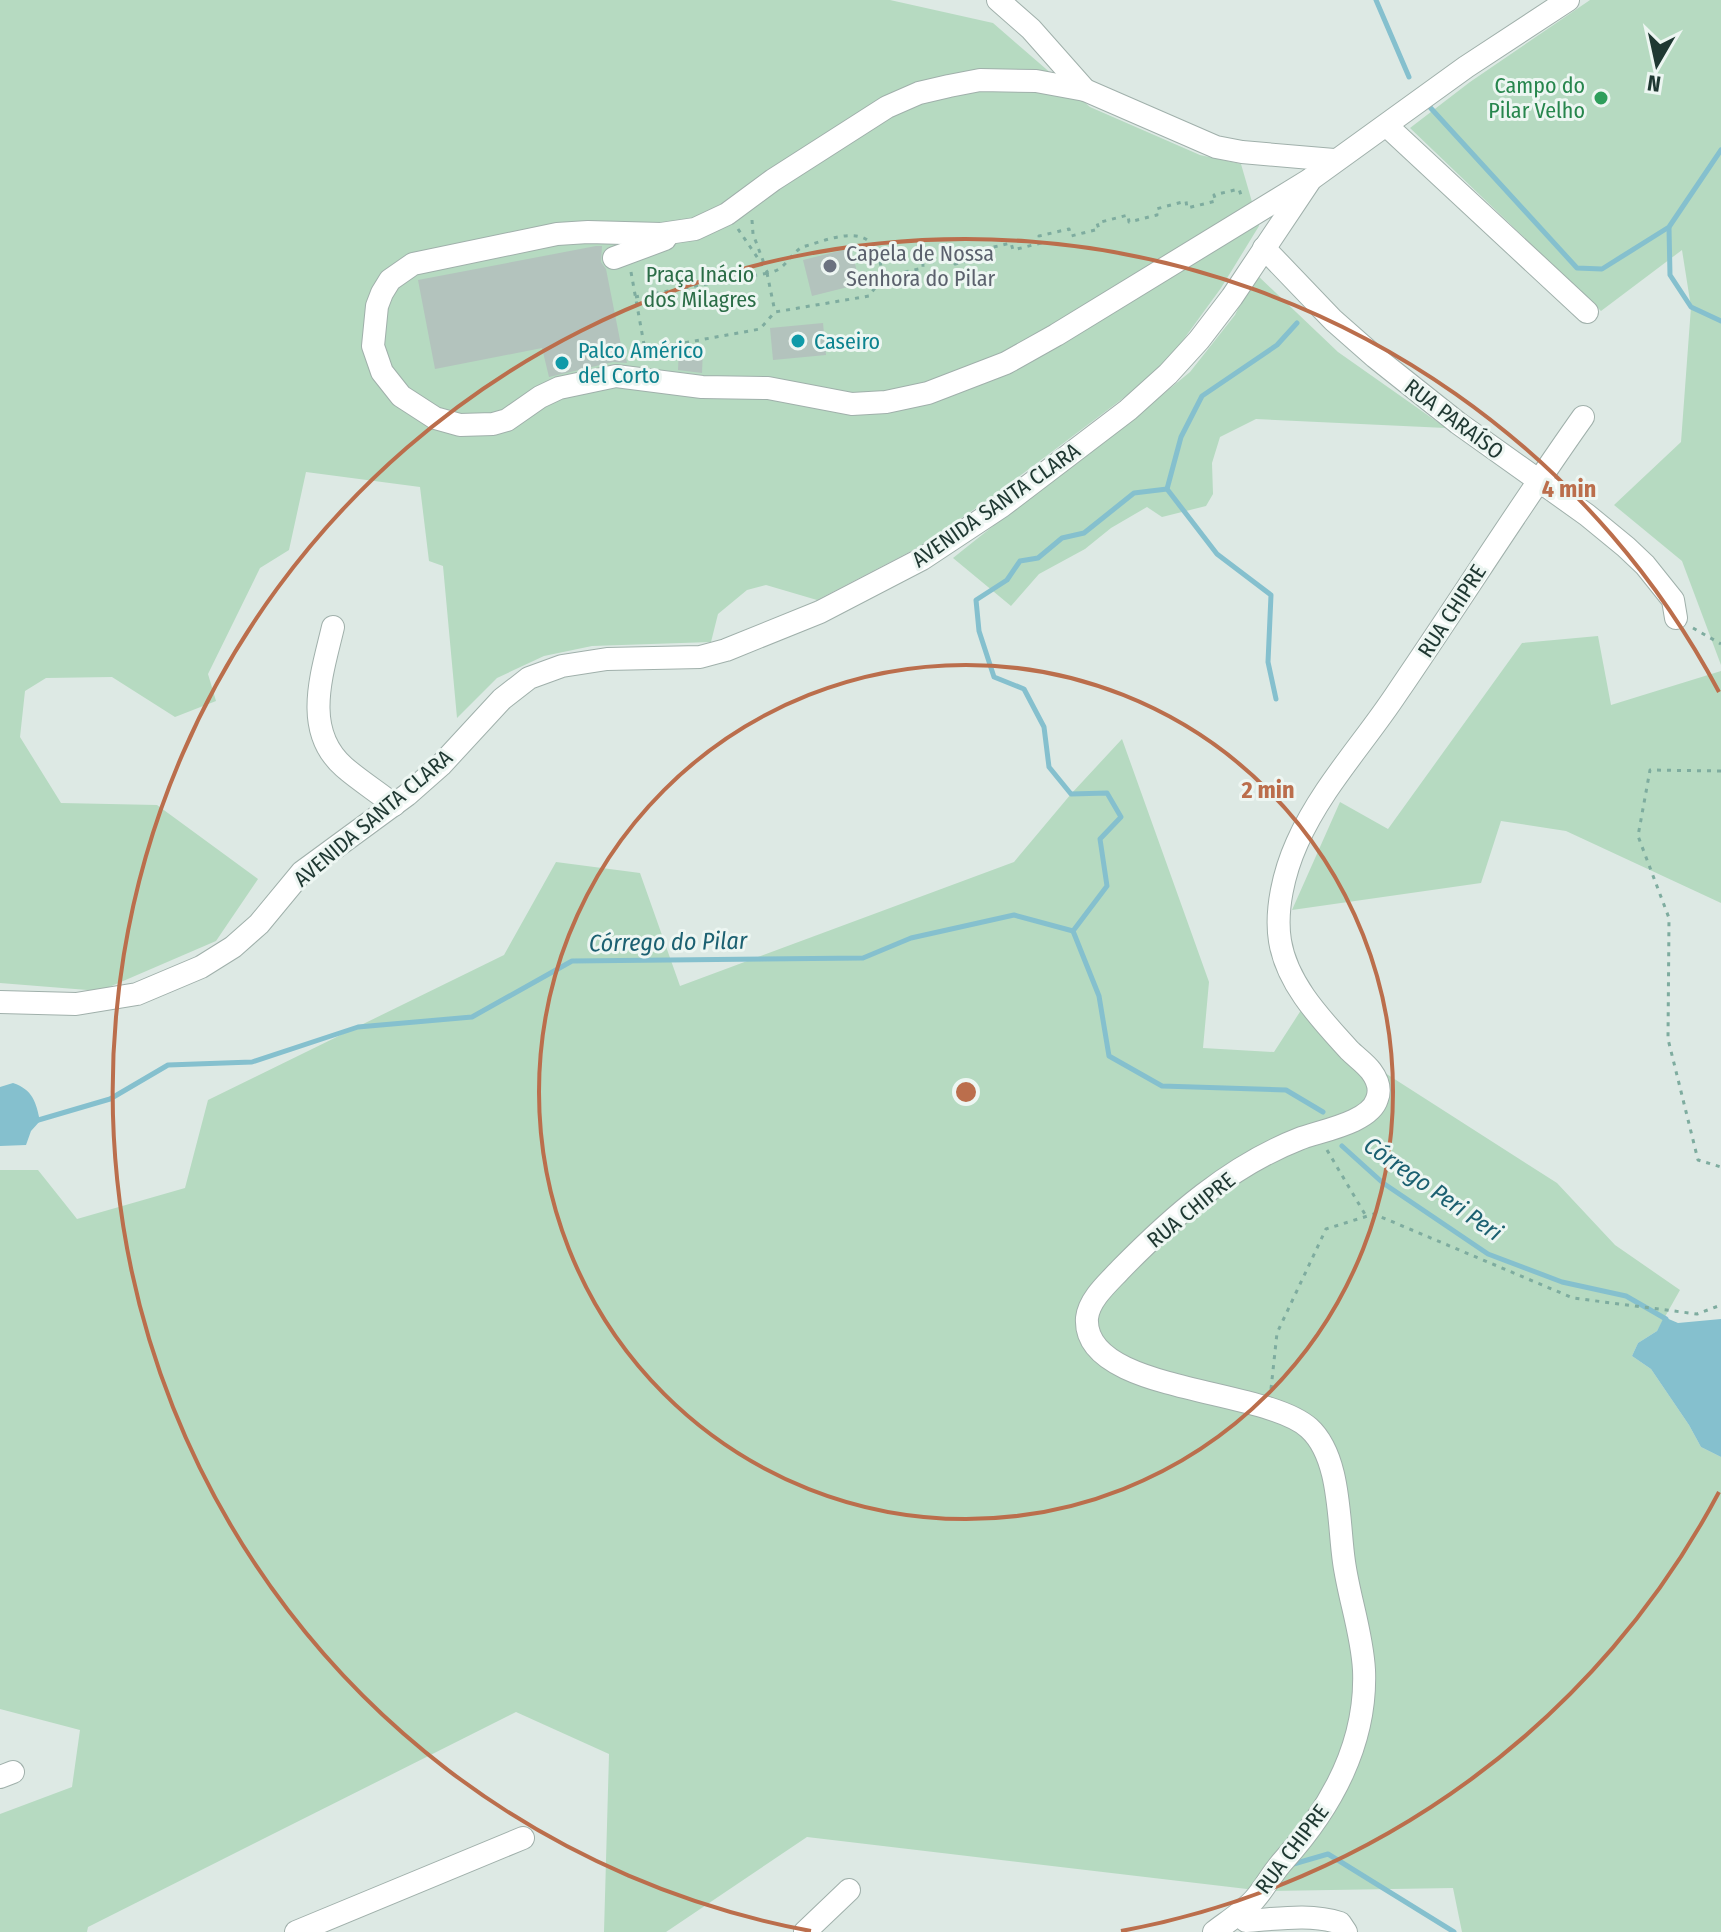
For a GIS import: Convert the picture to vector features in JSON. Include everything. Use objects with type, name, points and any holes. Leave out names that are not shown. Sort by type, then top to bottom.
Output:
[{"type":"street","points":[[998,0],[1057,55],[1085,90]]},
{"type":"street","name":"AVENIDA SANTA CLARA","points":[[0,1002],[76,1004],[137,994],[201,967],[233,947],[259,924],[302,872],[394,805],[441,765],[502,699],[529,678],[562,666],[607,659],[700,657],[726,650],[820,612],[922,559],[1002,506],[1128,410],[1168,374],[1199,340],[1311,179],[1466,67],[1568,0]]},
{"type":"street","points":[[620,255],[709,224],[887,107],[919,93],[980,80],[1036,81],[1085,90],[1216,147],[1334,160]]},
{"type":"street","points":[[1387,126],[1587,312]]},
{"type":"street","points":[[681,233],[565,233],[413,264],[390,280],[377,306],[373,346],[382,372],[401,396],[416,407],[435,418],[460,425],[493,424],[507,420],[559,388],[616,376],[702,387],[768,388],[852,404],[886,402],[928,393],[1006,363],[1311,179]]},
{"type":"street","name":"RUA PARAÍSO","points":[[1264,248],[1333,320],[1375,357],[1537,482],[1587,515],[1645,565],[1673,600],[1676,618]]},
{"type":"street","name":"RUA CHIPRE","points":[[1214,1932],[1248,1918],[1267,1880],[1299,1844],[1334,1793],[1357,1734],[1364,1696],[1361,1640],[1344,1562],[1336,1494],[1329,1461],[1320,1441],[1306,1425],[1269,1408],[1215,1392],[1169,1384],[1114,1362],[1093,1344],[1087,1320],[1092,1303],[1112,1279],[1173,1220],[1214,1186],[1295,1141],[1346,1124],[1371,1110],[1377,1102],[1378,1087],[1369,1069],[1325,1024],[1299,989],[1285,963],[1279,938],[1280,908],[1289,864],[1309,819],[1329,785],[1401,688],[1583,417]]},
{"type":"street","points":[[333,627],[318,694],[318,720],[327,746],[342,766],[394,805]]},
{"type":"street","points":[[296,1932],[523,1838]]},
{"type":"street","points":[[805,1932],[849,1890]]},
{"type":"street","points":[[1248,1918],[1327,1919],[1340,1923],[1346,1932]]},
{"type":"path","points":[[620,255],[635,297],[645,350],[760,329],[775,312],[869,296],[883,277],[923,268],[923,264],[953,257],[955,264],[983,257],[981,250],[1011,243],[1013,250],[1041,243],[1039,236],[1069,229],[1071,236],[1099,229],[1097,223],[1128,215],[1129,222],[1157,215],[1156,209],[1186,201],[1187,208],[1216,201],[1214,195],[1239,189],[1241,195],[1254,192]]},
{"type":"path","points":[[760,190],[751,223],[768,273],[775,312]]},
{"type":"path","points":[[727,214],[768,273]]},
{"type":"path","points":[[635,297],[768,273],[782,269],[795,251],[802,247],[853,235],[862,236],[874,247],[883,277]]},
{"type":"path","points":[[1676,618],[1721,644]]},
{"type":"path","points":[[1721,771],[1650,770],[1638,836],[1669,918],[1668,1039],[1698,1160],[1721,1167]]},
{"type":"path","points":[[1317,1133],[1366,1216]]},
{"type":"path","points":[[1269,1408],[1277,1333],[1326,1229],[1374,1214],[1573,1298],[1697,1314],[1721,1305]]},
{"type":"green space","name":"Praça Inácio dos Milagres","points":[[0,0],[890,0],[993,23],[1090,107],[1200,155],[1241,164],[1259,226],[1221,288],[1162,369],[985,502],[917,548],[817,600],[766,585],[747,590],[718,614],[711,642],[592,646],[544,656],[497,678],[457,718],[443,566],[429,561],[420,487],[306,472],[289,550],[260,568],[208,674],[216,701],[175,717],[112,677],[46,678],[25,691],[20,737],[61,803],[157,805],[258,879],[216,941],[100,991],[0,983]]},
{"type":"green space","points":[[1590,0],[1721,0],[1721,665],[1682,561],[1614,505],[1681,442],[1691,307],[1682,250],[1601,311],[1410,128],[1470,82]]},
{"type":"green space","points":[[1255,273],[1338,352],[1446,428],[1256,419],[1220,437],[1212,463],[1213,494],[1206,506],[1162,517],[1147,507],[1111,528],[1085,549],[1039,574],[1011,606],[953,558],[1105,442],[1190,372],[1235,315]]},
{"type":"green space","points":[[1598,636],[1611,705],[1721,671],[1721,903],[1566,831],[1501,821],[1481,883],[1292,910],[1340,802],[1388,829],[1522,643]]},
{"type":"green space","points":[[1122,739],[1209,982],[1203,1048],[1274,1052],[1305,1004],[1332,1039],[1557,1183],[1615,1245],[1680,1290],[1657,1331],[1638,1343],[1632,1356],[1651,1369],[1701,1447],[1721,1457],[1721,1932],[1462,1932],[1453,1888],[1264,1891],[807,1837],[666,1932],[604,1932],[609,1754],[516,1712],[88,1927],[87,1932],[0,1932],[0,1814],[72,1787],[80,1730],[0,1709],[0,1170],[38,1170],[77,1219],[185,1188],[208,1100],[504,955],[556,862],[640,873],[680,986],[1014,862]]},
{"type":"water","points":[[13,1083],[25,1089],[32,1098],[40,1121],[31,1131],[26,1145],[0,1146],[0,1087]]},
{"type":"water","points":[[1664,1317],[1678,1323],[1721,1319],[1721,1457],[1701,1447],[1651,1369],[1632,1356],[1638,1343],[1657,1331]]},
{"type":"building","points":[[602,246],[601,262],[606,269],[627,363],[613,362],[549,377],[542,348],[435,369],[418,280]]},
{"type":"building","name":"Capela de Nossa Senhora do Pilar","points":[[851,248],[860,284],[812,296],[803,260]]},
{"type":"building","name":"Caseiro","points":[[823,323],[826,355],[773,360],[770,328]]},
{"type":"building","points":[[679,348],[703,349],[702,373],[678,370]]},
{"type":"waterway","points":[[1376,0],[1409,77]]},
{"type":"waterway","points":[[1427,104],[1577,268],[1602,269],[1669,227],[1721,150]]},
{"type":"waterway","name":"Córrego Peri Peri","points":[[1669,228],[1670,275],[1691,307],[1721,321]]},
{"type":"waterway","name":"Córrego Peri Peri","points":[[1276,699],[1268,662],[1271,595],[1217,554],[1167,489],[1181,437],[1202,396],[1277,345],[1297,323]]},
{"type":"waterway","name":"Córrego Peri Peri","points":[[1167,489],[1134,493],[1084,533],[1062,538],[1038,558],[1020,561],[1007,580],[976,600],[979,631],[994,677],[1024,689],[1044,727],[1049,767],[1071,794],[1107,793],[1121,817],[1100,839],[1107,886],[1073,931],[1099,996],[1109,1056],[1162,1086],[1286,1090],[1323,1112]]},
{"type":"waterway","name":"Córrego do Pilar","points":[[35,1121],[110,1099],[168,1065],[252,1062],[358,1027],[472,1017],[572,961],[863,958],[911,938],[1014,915],[1073,931]]},
{"type":"waterway","name":"Córrego Peri Peri","points":[[1342,1146],[1383,1183],[1488,1254],[1562,1282],[1626,1296],[1666,1319]]},
{"type":"waterway","points":[[1290,1865],[1328,1854],[1454,1932]]},
{"type":"place","name":"Campo do Pilar Velho","points":[[1601,98]]},
{"type":"place","name":"Capela de Nossa Senhora do Pilar","points":[[830,266]]},
{"type":"place","name":"Caseiro","points":[[798,341]]},
{"type":"place","name":"Palco Américo del Corto","points":[[562,363]]}]
